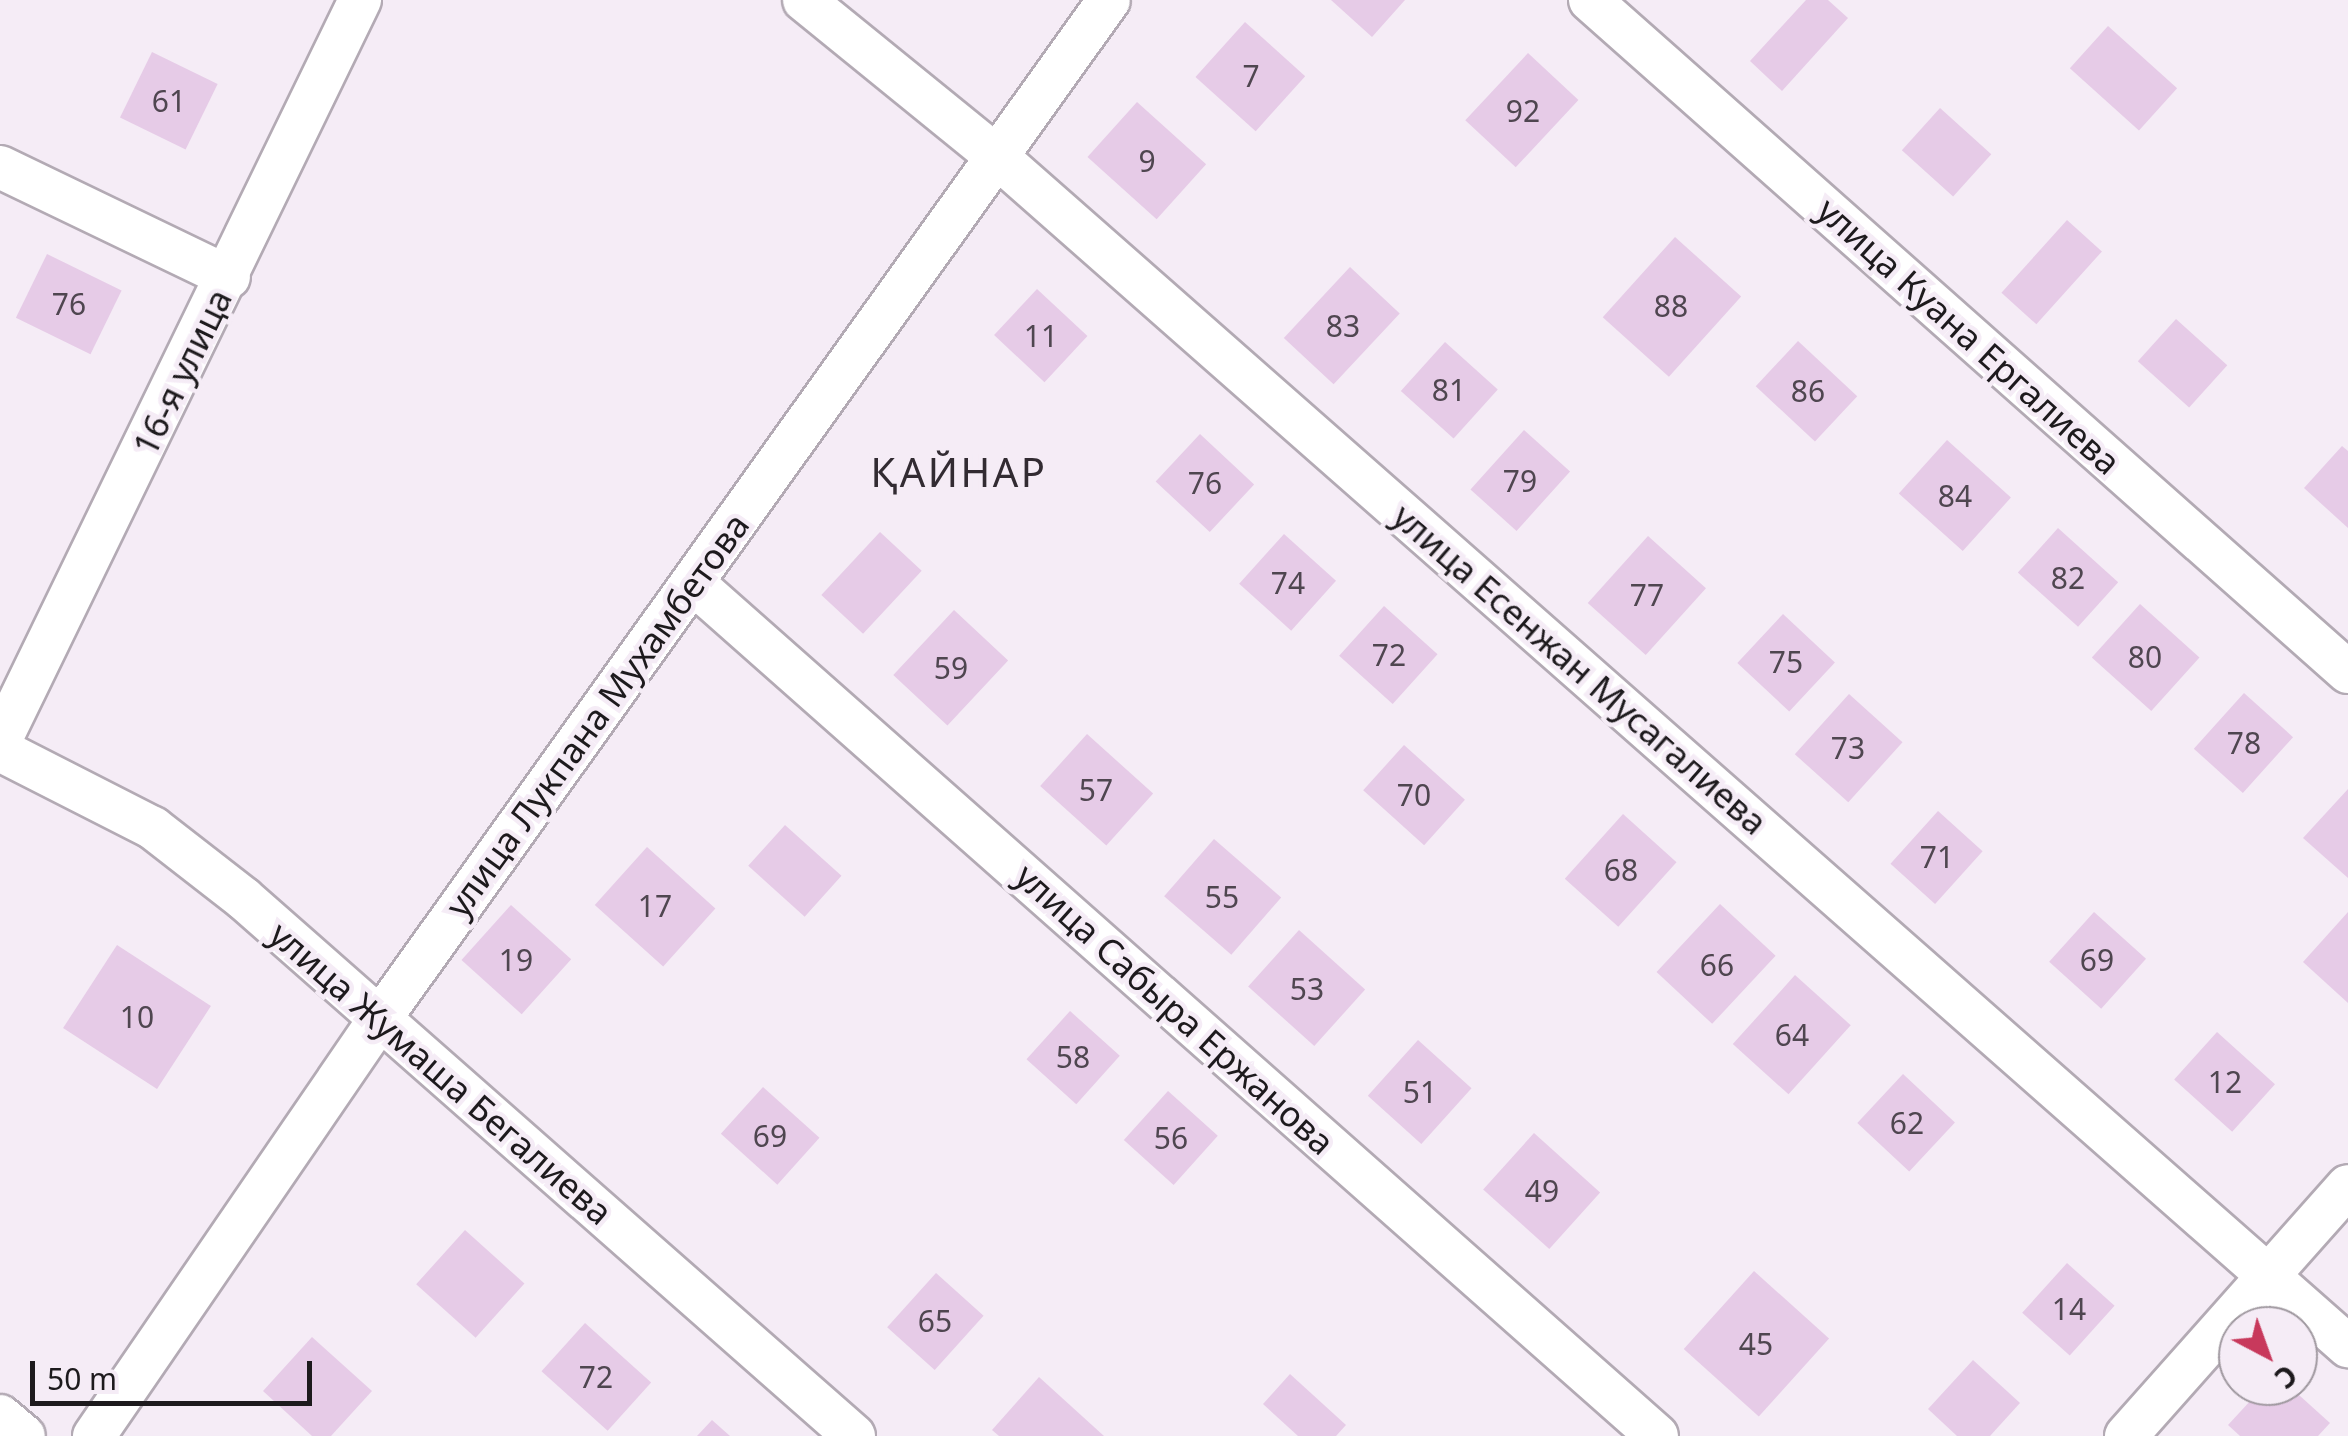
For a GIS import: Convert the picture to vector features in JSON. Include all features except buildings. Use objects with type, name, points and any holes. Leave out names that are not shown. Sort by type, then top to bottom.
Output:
[{"type":"street","name":"16-я улица","points":[[0,741],[360,0]]},
{"type":"street","name":"улица Есенжан Мусагалиева","points":[[804,0],[995,155],[2348,1346]]},
{"type":"street","name":"улица Лукпана Мухамбетова","points":[[94,1436],[378,1020],[1109,0]]},
{"type":"street","name":"улица Куана Ергалиева","points":[[1590,0],[2348,672]]},
{"type":"street","points":[[0,167],[229,276]]},
{"type":"street","name":"улица Сабыра Ержанова","points":[[693,583],[1657,1436]]},
{"type":"street","name":"улица Жумаша Бегалиева","points":[[0,750],[153,828],[854,1436]]},
{"type":"street","points":[[2126,1436],[2348,1186]]},
{"type":"street","points":[[0,1416],[24,1436]]},
{"type":"district","name":"ҚАЙНАР","points":[[959,472]]}]
